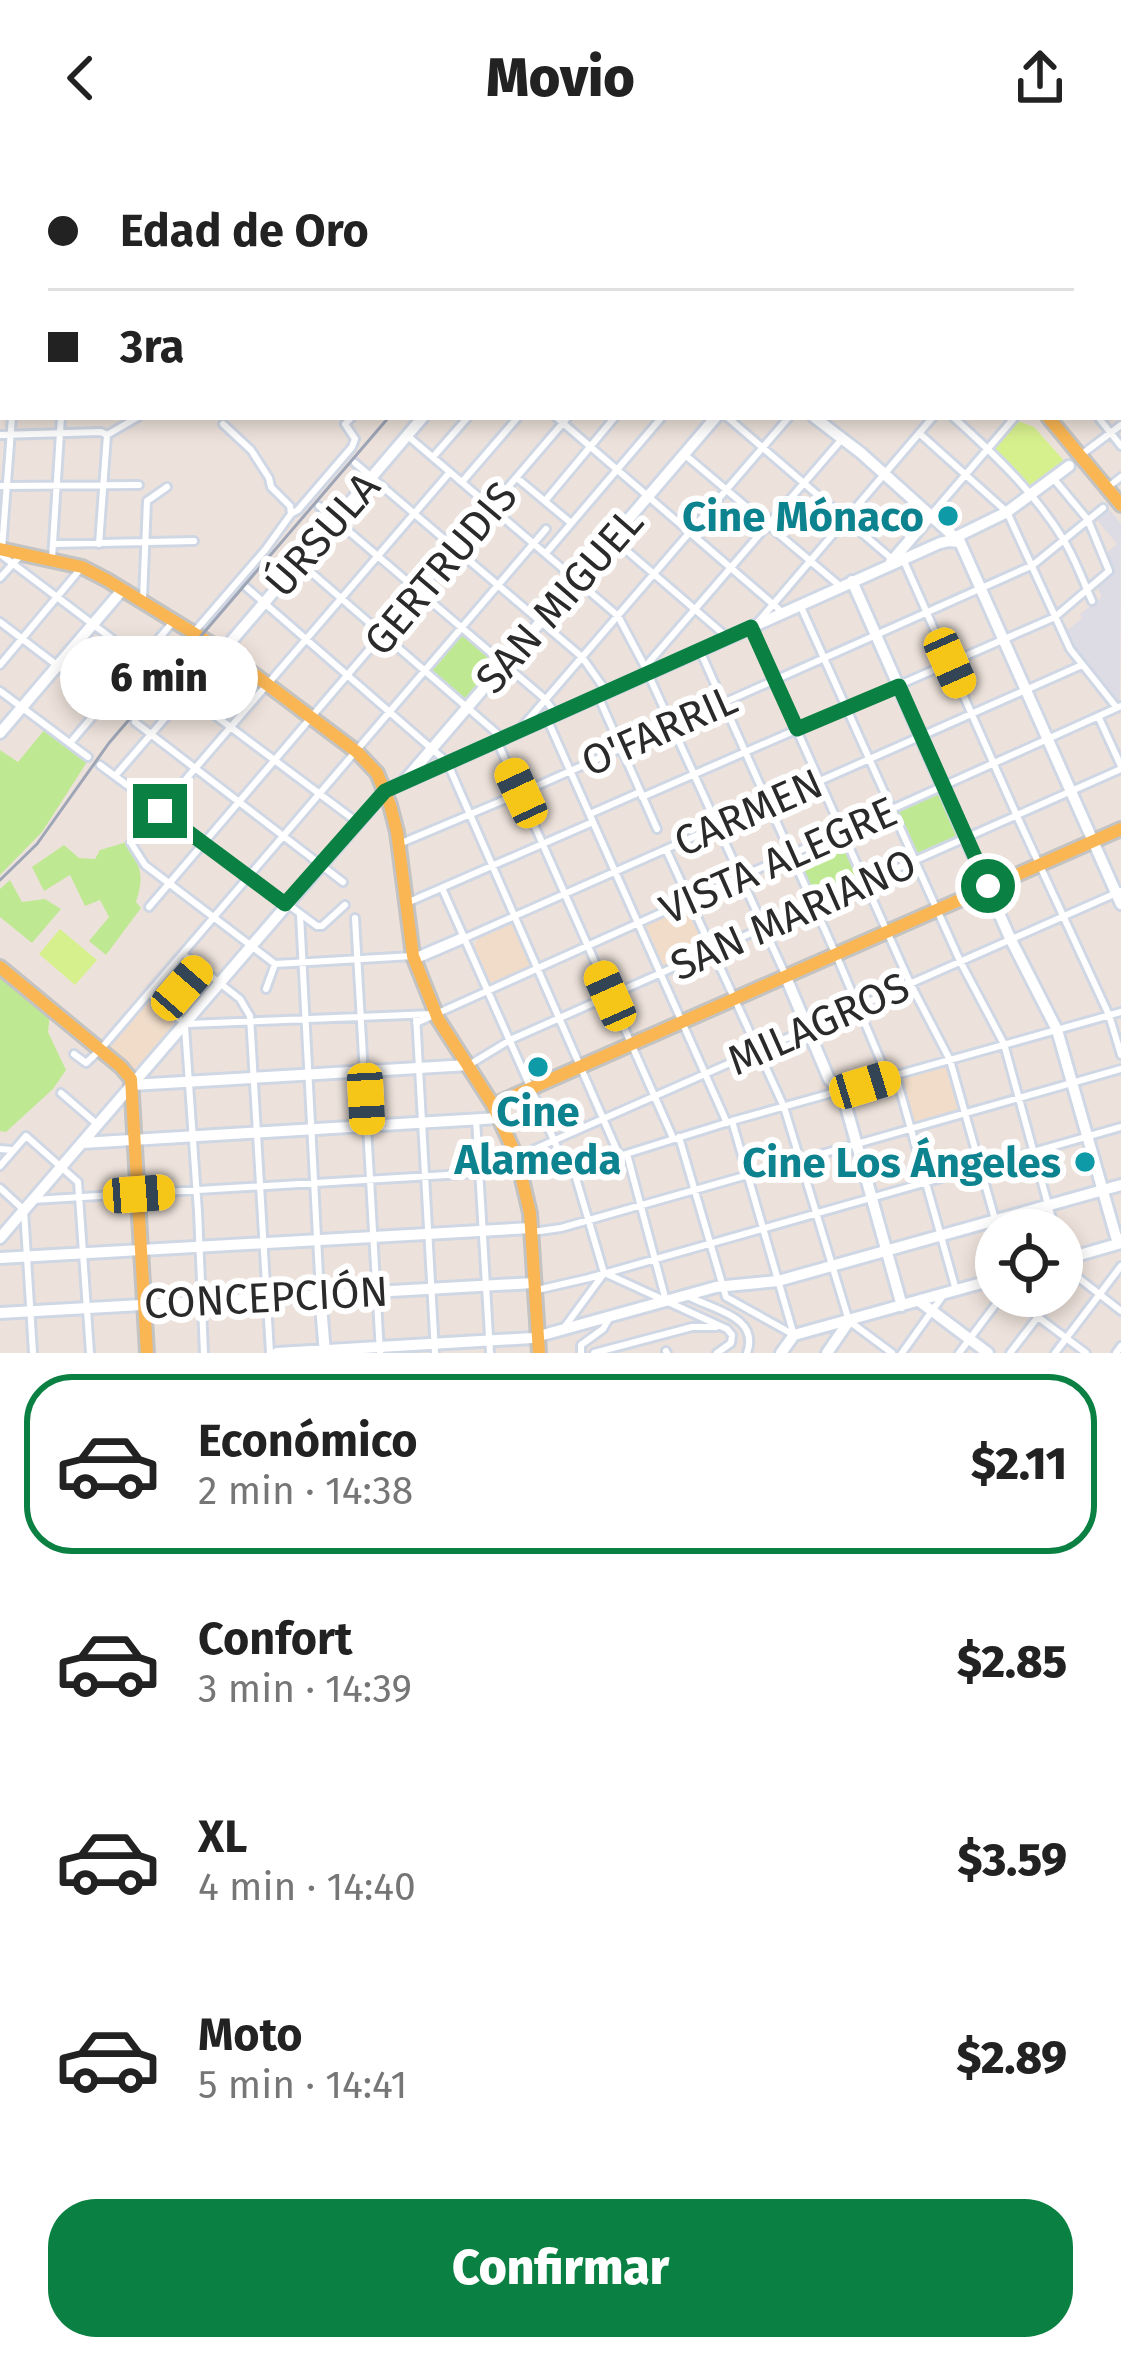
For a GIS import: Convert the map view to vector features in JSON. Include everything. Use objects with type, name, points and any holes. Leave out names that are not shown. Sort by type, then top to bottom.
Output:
[{"type":"main road","points":[[1056,420],[1119,490]]},
{"type":"main road","points":[[1056,420],[1119,490]]},
{"type":"main road","points":[[1,551],[53,552],[123,589],[268,684],[377,772],[399,844],[414,957],[436,1014],[469,1065],[517,1158],[531,1230],[538,1353]]},
{"type":"main road","points":[[370,806],[390,805]]},
{"type":"main road","points":[[493,1112],[531,1087],[1121,829]]},
{"type":"main road","points":[[0,967],[128,1074],[147,1353]]},
{"type":"street","points":[[12,420],[1,551],[11,564],[156,672]]},
{"type":"street","points":[[61,420],[53,552],[99,544],[194,541]]},
{"type":"street","points":[[106,435],[133,420]]},
{"type":"street","points":[[194,632],[352,447],[355,439],[345,424],[349,420]]},
{"type":"street","name":"ÚRSULA","points":[[223,652],[294,558],[335,519],[418,420]]},
{"type":"street","points":[[434,458],[466,420]]},
{"type":"street","points":[[462,482],[515,420]]},
{"type":"street","name":"GERTRUDIS","points":[[149,907],[493,508],[561,420]]},
{"type":"street","points":[[563,420],[778,608]]},
{"type":"street","points":[[545,501],[612,420]]},
{"type":"street","points":[[546,553],[659,420]]},
{"type":"street","name":"SAN MIGUEL","points":[[402,782],[713,420]]},
{"type":"street","points":[[730,420],[894,562],[927,611],[1109,1015],[1121,1055]]},
{"type":"street","points":[[518,731],[786,420]]},
{"type":"street","points":[[818,420],[955,536],[1119,896]]},
{"type":"street","points":[[0,1238],[385,791],[754,625],[778,608],[810,561],[930,420]]},
{"type":"street","points":[[956,420],[988,449],[1063,539],[1092,601]]},
{"type":"street","points":[[1002,420],[1008,425]]},
{"type":"street","points":[[894,562],[1012,420]]},
{"type":"street","points":[[1100,420],[1121,446]]},
{"type":"street","points":[[223,424],[251,450],[291,514]]},
{"type":"street","points":[[1085,452],[1121,424]]},
{"type":"street","points":[[919,433],[1007,512],[1070,650],[1119,707]]},
{"type":"street","points":[[0,435],[106,435]]},
{"type":"street","points":[[99,544],[106,435]]},
{"type":"street","points":[[407,435],[618,616],[647,670],[829,1078],[842,1092],[886,1252],[908,1301],[932,1310],[988,1353]]},
{"type":"street","points":[[647,670],[842,440]]},
{"type":"street","points":[[685,454],[810,561],[846,584],[876,634],[1010,938],[1057,1030],[1118,1240],[1083,1252]]},
{"type":"street","points":[[355,464],[582,657],[602,693],[658,830]]},
{"type":"street","points":[[778,608],[800,604],[1007,512],[1069,466]]},
{"type":"street","points":[[414,957],[274,964],[145,865],[131,843],[450,472]]},
{"type":"street","points":[[517,478],[571,524]]},
{"type":"street","points":[[406,903],[641,795],[1055,617],[1109,571],[1088,520],[1053,478]]},
{"type":"street","points":[[3,486],[140,485]]},
{"type":"street","points":[[143,602],[147,501],[167,488]]},
{"type":"street","points":[[319,506],[545,699],[570,770],[730,1122],[794,1335]]},
{"type":"street","name":"O'FARRIL","points":[[399,844],[1033,565],[1103,508]]},
{"type":"street","points":[[74,1054],[86,1064],[100,1050],[546,529]]},
{"type":"street","points":[[611,537],[728,637]]},
{"type":"street","points":[[0,578],[23,552]]},
{"type":"street","points":[[294,558],[468,706],[500,739],[676,1138],[726,1297],[794,1335]]},
{"type":"street","points":[[0,665],[82,567]]},
{"type":"street","points":[[246,587],[448,762],[623,1153],[666,1301]]},
{"type":"street","points":[[0,733],[123,589]]},
{"type":"street","points":[[800,604],[960,961],[1004,1044],[1049,1209]]},
{"type":"street","points":[[70,743],[175,620]]},
{"type":"street","points":[[0,622],[121,714]]},
{"type":"street","points":[[754,625],[886,931],[950,1060],[991,1209]]},
{"type":"street","points":[[700,650],[892,1077],[941,1237],[950,1292]]},
{"type":"street","points":[[115,777],[223,652]]},
{"type":"street","name":"CARMEN","points":[[414,957],[515,917],[1082,664]]},
{"type":"street","points":[[170,681],[356,821]]},
{"type":"street","points":[[0,691],[88,758]]},
{"type":"street","name":"VISTA ALEGRE","points":[[436,1014],[1119,707]]},
{"type":"street","points":[[1099,718],[1121,768]]},
{"type":"street","points":[[135,722],[343,882]]},
{"type":"street","points":[[100,765],[300,915],[322,926],[345,904]]},
{"type":"street","name":"SAN MARIANO","points":[[469,1065],[510,1040],[1121,768]]},
{"type":"street","points":[[666,849],[784,1107],[849,1321],[892,1353]]},
{"type":"street","points":[[442,888],[571,1172],[604,1273],[730,1332],[733,1339],[717,1353]]},
{"type":"street","name":"MILAGROS","points":[[28,1205],[81,1197],[480,1173],[1010,938],[1119,896]]},
{"type":"street","points":[[300,915],[324,1352]]},
{"type":"street","points":[[355,918],[380,1350]]},
{"type":"street","points":[[183,954],[243,1002],[250,1023],[273,1353],[490,1347],[723,1286],[778,1281],[975,1230]]},
{"type":"street","points":[[266,989],[274,964]]},
{"type":"street","points":[[165,1007],[200,968]]},
{"type":"street","points":[[149,993],[184,1023],[416,1019],[436,1014]]},
{"type":"street","points":[[571,1172],[623,1153],[1121,1012]]},
{"type":"street","points":[[416,1019],[435,1348]]},
{"type":"street","points":[[184,1023],[204,1353]]},
{"type":"street","points":[[132,1085],[469,1065]]},
{"type":"street","points":[[0,1258],[318,1238],[549,1231],[1121,1069]]},
{"type":"street","points":[[61,1093],[98,1125]]},
{"type":"street","points":[[82,1144],[423,1124],[493,1112],[480,1173],[490,1347]]},
{"type":"street","points":[[533,1287],[555,1287],[1121,1126]]},
{"type":"street","points":[[0,1166],[26,1136],[78,1181],[90,1353]]},
{"type":"street","points":[[0,1149],[12,1150]]},
{"type":"street","points":[[1040,1209],[1121,1185]]},
{"type":"street","points":[[0,1188],[28,1205]]},
{"type":"street","points":[[28,1205],[33,1353]]},
{"type":"street","points":[[1055,1353],[1121,1266]]},
{"type":"street","points":[[566,1329],[604,1273]]},
{"type":"street","points":[[1083,1281],[1121,1310]]},
{"type":"street","points":[[781,1353],[794,1335],[975,1286]]},
{"type":"street","name":"CONCEPCIÓN","points":[[0,1312],[533,1287]]},
{"type":"street","points":[[902,1353],[950,1292]]},
{"type":"street","points":[[689,1295],[743,1323],[750,1337],[747,1353]]},
{"type":"street","points":[[580,1353],[581,1346],[610,1317]]},
{"type":"street","points":[[959,1353],[991,1317]]},
{"type":"street","points":[[1010,1353],[1037,1317],[1085,1353]]},
{"type":"street","points":[[827,1353],[849,1321]]},
{"type":"street","points":[[594,1353],[692,1327],[719,1326]]},
{"type":"shaded area","points":[[1109,509],[1121,524],[1120,705],[1064,633],[1102,597],[1095,583],[1109,571],[1103,556],[1117,544],[1096,519]]},
{"type":"shaded area","points":[[688,904],[708,948],[663,968],[643,924]]},
{"type":"shaded area","points":[[515,921],[533,966],[487,986],[473,952],[479,935]]},
{"type":"shaded area","points":[[149,993],[184,1023],[132,1085],[100,1050]]},
{"type":"shaded area","points":[[948,1066],[961,1111],[912,1124],[900,1080]]},
{"type":"green space","points":[[1018,421],[1034,427],[1067,464],[1030,491],[993,450]]},
{"type":"green space","points":[[463,631],[502,665],[466,703],[429,670]]},
{"type":"green space","points":[[45,729],[87,762],[42,832],[0,875],[0,750],[18,762]]},
{"type":"green space","points":[[943,788],[964,836],[916,858],[895,809]]},
{"type":"green space","points":[[843,832],[865,882],[813,905],[792,854]]},
{"type":"green space","points":[[127,842],[140,871],[136,902],[141,908],[106,955],[89,941],[109,917],[100,900],[85,906],[70,875],[44,891],[32,867],[64,845],[79,858],[95,859],[100,850]]},
{"type":"green space","points":[[10,880],[22,902],[45,899],[61,909],[32,943],[0,917],[0,889]]},
{"type":"green space","points":[[60,929],[97,960],[75,985],[39,954]]},
{"type":"green space","points":[[0,975],[50,1014],[48,1032],[66,1070],[53,1089],[6,1132],[0,1131]]},
{"type":"railway","points":[[0,880],[37,844],[109,743],[386,420]]},
{"type":"place","name":"Cine Mónaco","points":[[948,516]]},
{"type":"place","name":"Cine Alameda","points":[[538,1067]]},
{"type":"place","name":"Cine Los Ángeles","points":[[1085,1162]]},
{"type":"route","points":[[160,811],[285,904],[385,791],[751,627],[797,729],[899,686],[988,886]]}]
